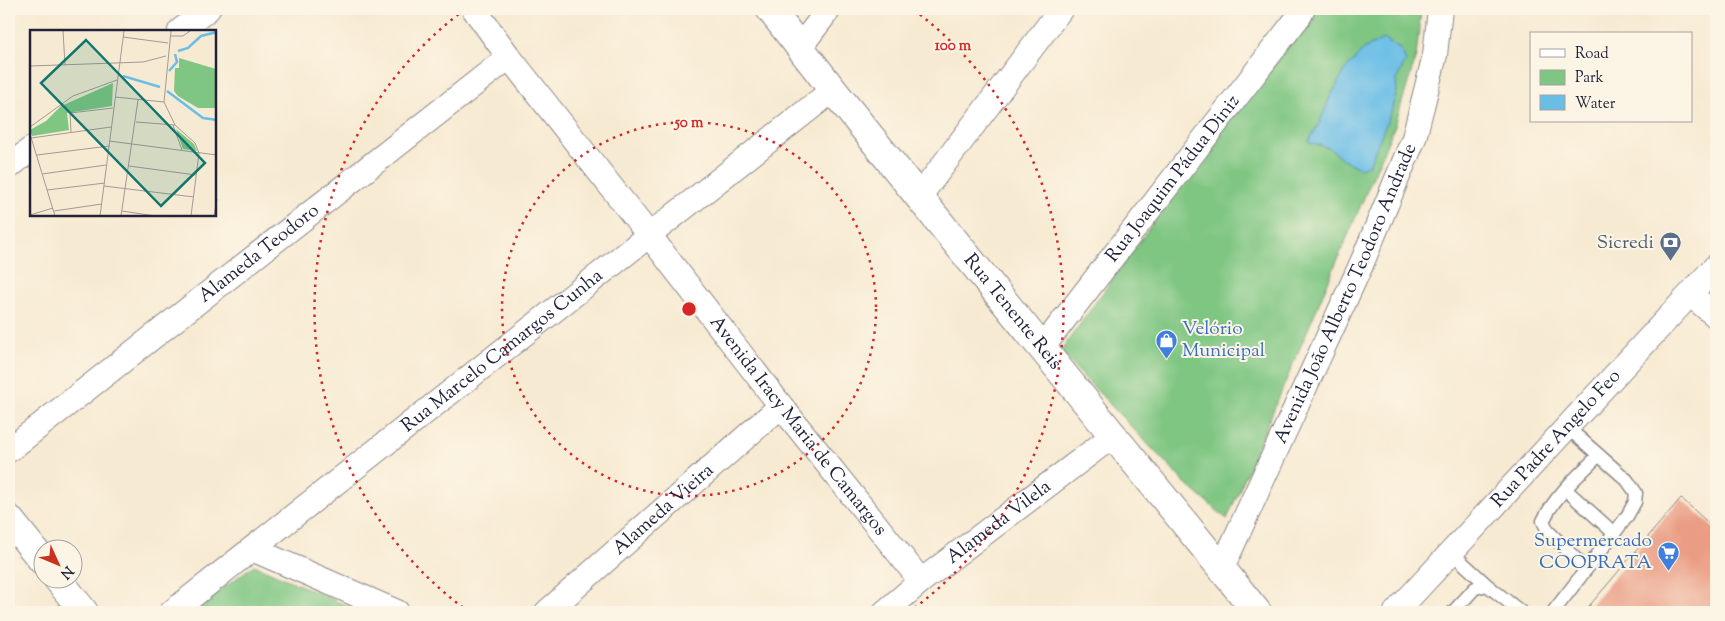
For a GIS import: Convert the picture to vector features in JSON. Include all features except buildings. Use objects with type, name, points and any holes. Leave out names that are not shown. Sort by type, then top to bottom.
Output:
[{"type":"street","points":[[181,30],[208,9]]},
{"type":"street","name":"Avenida Iracy Maria de Camargos","points":[[474,9],[508,57],[781,406],[921,581]]},
{"type":"street","name":"Rua Tenente Reis","points":[[770,9],[918,197],[1258,612]]},
{"type":"street","points":[[800,47],[828,9]]},
{"type":"street","points":[[918,197],[1061,9]]},
{"type":"street","name":"Rua Joaquim Pádua Diniz","points":[[1042,348],[1303,9]]},
{"type":"street","name":"Avenida João Alberto Teodoro Andrade","points":[[1222,568],[1356,274],[1414,138],[1435,54],[1440,9]]},
{"type":"street","name":"Alameda Teodoro","points":[[9,450],[508,57]]},
{"type":"street","name":"Rua Marcelo Camargos Cunha","points":[[172,612],[832,90]]},
{"type":"street","points":[[9,167],[30,150]]},
{"type":"street","name":"Rua Padre Angelo Feo","points":[[1396,612],[1716,266]]},
{"type":"street","points":[[1691,294],[1716,316]]},
{"type":"street","name":"Alameda Vieira","points":[[547,612],[781,406]]},
{"type":"street","name":"Alameda Vilela","points":[[885,612],[921,581],[1114,435]]},
{"type":"street","points":[[9,519],[32,548]]},
{"type":"street","points":[[252,549],[397,612]]},
{"type":"street","points":[[66,588],[84,612]]},
{"type":"lane","points":[[1553,612],[1626,518],[1635,502],[1636,492],[1627,480],[1568,428]]},
{"type":"lane","points":[[1586,569],[1548,531],[1544,521],[1550,507],[1565,488],[1599,455]]},
{"type":"lane","points":[[1565,488],[1614,533]]},
{"type":"lane","points":[[1452,553],[1521,612]]},
{"type":"lane","points":[[1454,612],[1475,588],[1487,584]]},
{"type":"green space","points":[[1307,9],[1421,9],[1416,57],[1395,125],[1227,519],[1186,484],[1060,352]]},
{"type":"green space","points":[[254,565],[361,612],[192,612]]},
{"type":"water","points":[[1384,39],[1401,50],[1406,61],[1396,80],[1397,90],[1391,112],[1369,165],[1360,168],[1345,161],[1329,148],[1308,142],[1346,69],[1365,48]]},
{"type":"place","name":"Sicredi","points":[[1670,262]]},
{"type":"place","name":"Velório Municipal","points":[[1166,359]]},
{"type":"place","name":"Supermercado COOPRATA","points":[[1668,571]]}]
